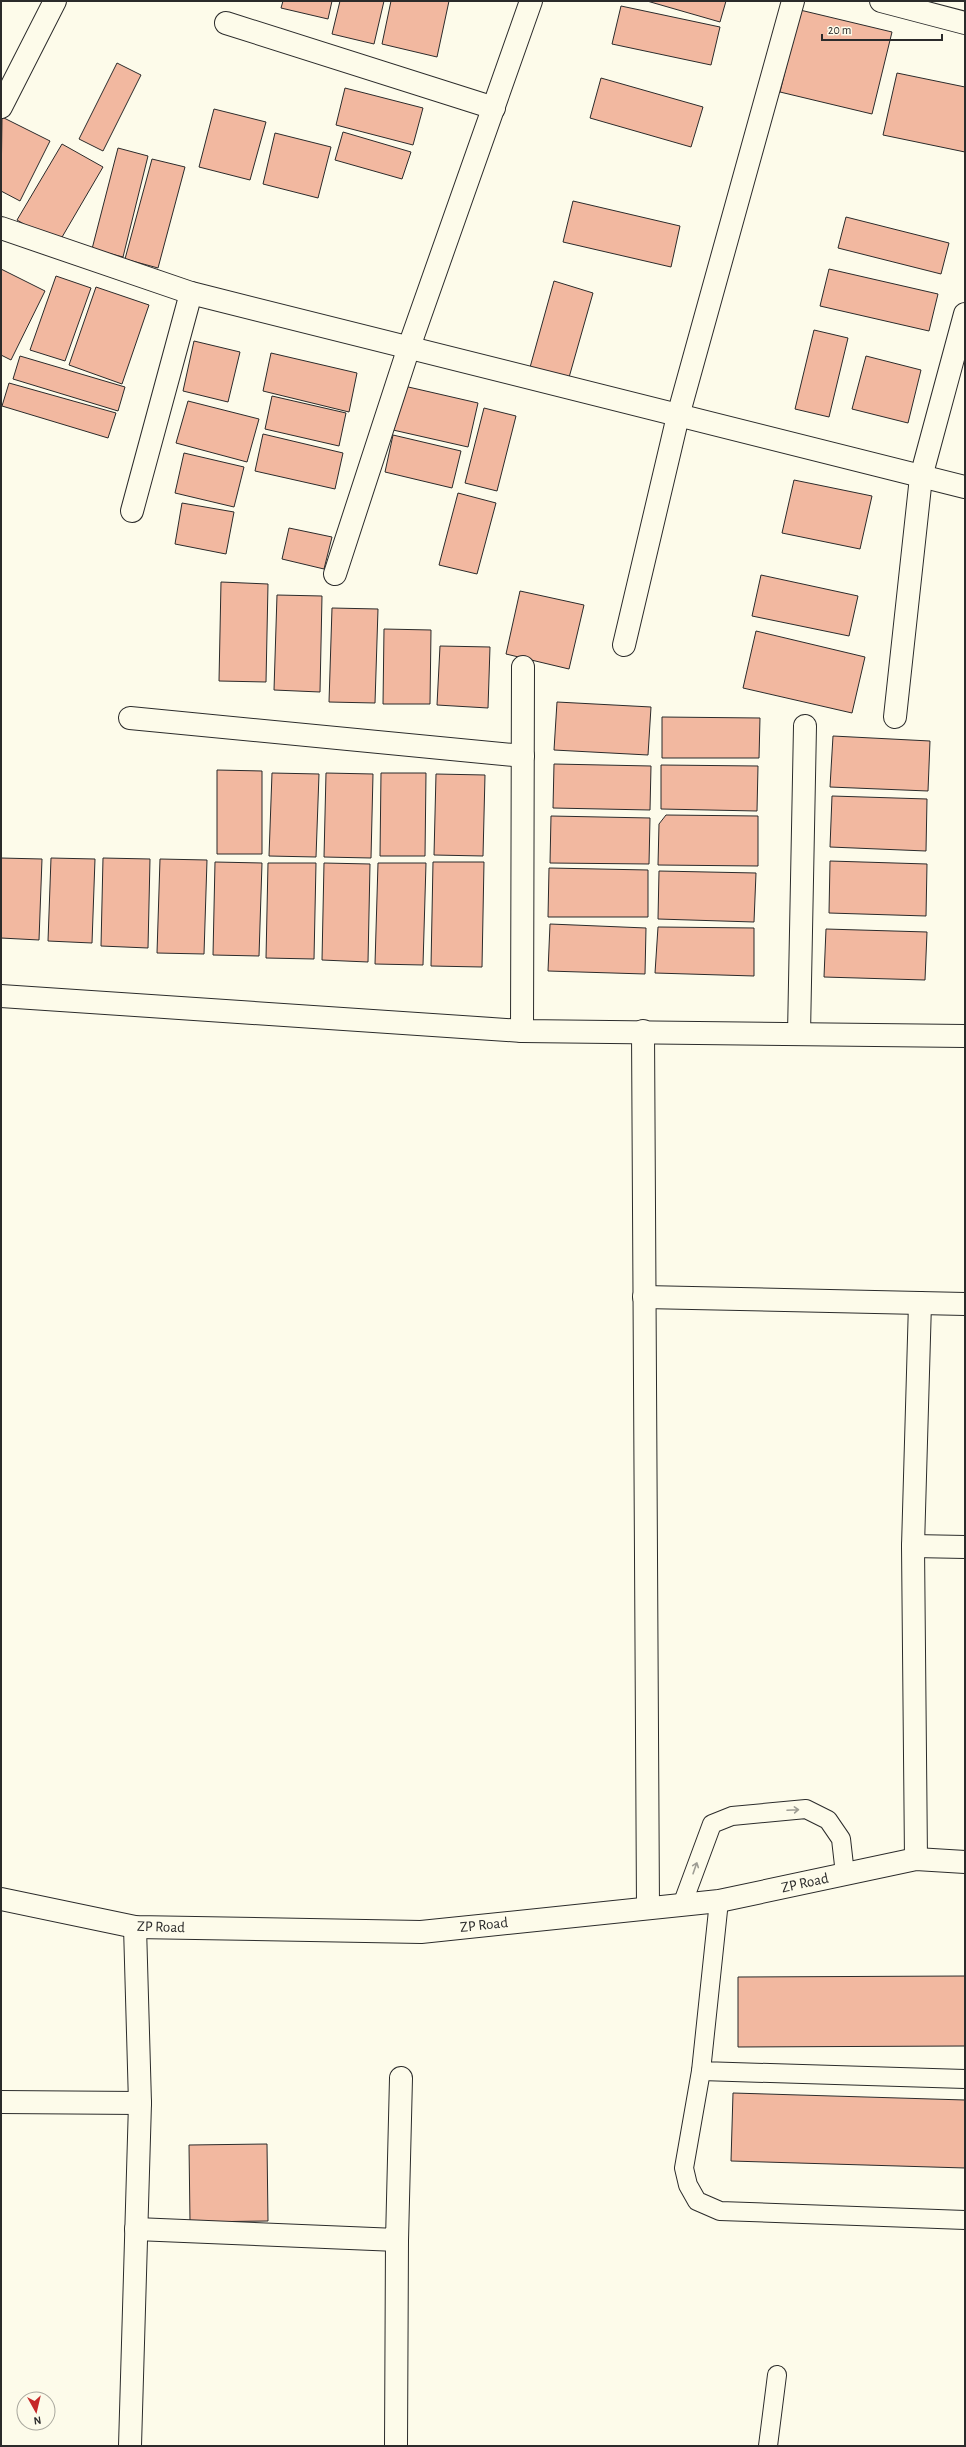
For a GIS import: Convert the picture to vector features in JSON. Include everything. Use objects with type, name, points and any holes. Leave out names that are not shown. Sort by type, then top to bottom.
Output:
[{"type":"street","points":[[1,107],[55,1]]},
{"type":"street","points":[[335,574],[409,347],[531,1]]},
{"type":"street","points":[[624,645],[678,416],[793,1]]},
{"type":"street","points":[[882,1],[965,22]]},
{"type":"street","points":[[226,22],[494,108]]},
{"type":"street","points":[[1,228],[191,293],[965,487]]},
{"type":"street","points":[[132,511],[191,293]]},
{"type":"street","points":[[895,717],[921,477],[965,314]]},
{"type":"street","points":[[522,1031],[523,667]]},
{"type":"street","points":[[130,718],[523,756]]},
{"type":"street","points":[[798,1034],[805,726]]},
{"type":"street","points":[[1,996],[522,1031],[643,1031],[965,1036]]},
{"type":"street","points":[[643,1031],[648,1908]]},
{"type":"street","points":[[644,1297],[965,1304]]},
{"type":"street","points":[[916,1859],[913,1546],[920,1303]]},
{"type":"street","points":[[913,1546],[965,1547]]},
{"type":"street","name":"ZP Road","points":[[1,1899],[136,1927],[420,1932],[719,1901],[916,1859],[965,1862]]},
{"type":"street","points":[[130,2446],[140,2103],[136,1927]]},
{"type":"street","points":[[396,2446],[397,2240],[401,2078]]},
{"type":"street","points":[[1,2102],[140,2103]]},
{"type":"street","points":[[136,2228],[397,2240]]},
{"type":"lane","points":[[682,1905],[712,1824],[732,1816],[770,1811],[806,1810],[828,1820],[841,1839],[845,1874]]},
{"type":"lane","points":[[719,1901],[700,2071],[684,2168],[688,2185],[698,2201],[720,2211],[965,2220]]},
{"type":"lane","points":[[700,2071],[965,2079]]},
{"type":"lane","points":[[768,2446],[777,2375]]},
{"type":"building","points":[[283,1],[332,1],[328,19],[281,8]]},
{"type":"building","points":[[340,1],[384,1],[374,44],[332,34]]},
{"type":"building","points":[[391,1],[449,1],[437,57],[382,44]]},
{"type":"building","points":[[647,1],[726,1],[720,22]]},
{"type":"building","points":[[621,6],[720,27],[711,65],[612,44]]},
{"type":"building","points":[[800,10],[892,32],[872,114],[780,92]]},
{"type":"building","points":[[117,63],[141,75],[103,151],[79,139]]},
{"type":"building","points":[[897,73],[965,87],[965,152],[883,135]]},
{"type":"building","points":[[601,78],[703,107],[691,147],[590,118]]},
{"type":"building","points":[[345,88],[423,108],[413,145],[336,125]]},
{"type":"building","points":[[214,109],[266,122],[250,180],[199,167]]},
{"type":"building","points":[[2,117],[50,141],[20,201],[1,191]]},
{"type":"building","points":[[343,132],[411,152],[402,179],[335,160]]},
{"type":"building","points":[[275,133],[331,147],[318,198],[263,184]]},
{"type":"building","points":[[62,144],[103,167],[58,244],[17,220]]},
{"type":"building","points":[[118,148],[148,156],[123,257],[92,249]]},
{"type":"building","points":[[152,159],[185,167],[158,268],[125,259]]},
{"type":"building","points":[[573,201],[680,226],[671,267],[563,242]]},
{"type":"building","points":[[846,217],[949,243],[941,274],[838,248]]},
{"type":"building","points":[[1,269],[45,291],[11,360],[1,355]]},
{"type":"building","points":[[829,269],[938,294],[929,331],[820,306]]},
{"type":"building","points":[[56,276],[91,288],[65,361],[30,350]]},
{"type":"building","points":[[554,281],[593,293],[568,381],[529,371]]},
{"type":"building","points":[[96,287],[149,305],[122,384],[69,365]]},
{"type":"building","points":[[814,330],[848,338],[829,417],[795,409]]},
{"type":"building","points":[[194,341],[240,352],[228,402],[183,391]]},
{"type":"building","points":[[271,353],[357,373],[349,412],[263,391]]},
{"type":"building","points":[[20,356],[125,387],[118,411],[13,379]]},
{"type":"building","points":[[866,356],[921,370],[908,423],[852,409]]},
{"type":"building","points":[[9,383],[116,413],[108,438],[2,406]]},
{"type":"building","points":[[404,386],[478,403],[468,447],[393,430]]},
{"type":"building","points":[[272,396],[346,413],[339,446],[265,429]]},
{"type":"building","points":[[188,401],[259,419],[247,462],[176,443]]},
{"type":"building","points":[[484,408],[516,416],[497,491],[465,483]]},
{"type":"building","points":[[263,434],[343,453],[335,489],[255,471]]},
{"type":"building","points":[[393,435],[461,451],[452,488],[385,472]]},
{"type":"building","points":[[184,453],[244,467],[234,507],[175,493]]},
{"type":"building","points":[[794,480],[872,496],[860,549],[782,533]]},
{"type":"building","points":[[458,493],[496,503],[477,574],[439,565]]},
{"type":"building","points":[[182,503],[234,512],[226,554],[175,544]]},
{"type":"building","points":[[289,528],[332,537],[324,569],[282,559]]},
{"type":"building","points":[[761,575],[858,596],[849,636],[752,616]]},
{"type":"building","points":[[221,582],[268,584],[266,682],[219,681]]},
{"type":"building","points":[[520,591],[584,605],[569,669],[506,654]]},
{"type":"building","points":[[277,595],[322,596],[320,692],[274,690]]},
{"type":"building","points":[[332,608],[378,609],[375,703],[329,702]]},
{"type":"building","points":[[384,629],[431,630],[430,704],[383,704]]},
{"type":"building","points":[[756,631],[865,657],[852,713],[743,688]]},
{"type":"building","points":[[440,646],[490,647],[488,708],[437,705]]},
{"type":"building","points":[[557,702],[651,707],[648,755],[554,750]]},
{"type":"building","points":[[662,717],[760,718],[759,758],[662,758]]},
{"type":"building","points":[[833,736],[930,741],[928,791],[830,787]]},
{"type":"building","points":[[554,764],[651,766],[650,810],[553,808]]},
{"type":"building","points":[[661,765],[758,766],[757,811],[661,809]]},
{"type":"building","points":[[217,770],[262,771],[262,854],[217,854]]},
{"type":"building","points":[[272,773],[319,774],[316,857],[269,856]]},
{"type":"building","points":[[326,773],[373,774],[371,858],[324,857]]},
{"type":"building","points":[[381,773],[426,773],[425,856],[380,856]]},
{"type":"building","points":[[436,774],[485,775],[483,856],[434,855]]},
{"type":"building","points":[[832,796],[927,799],[926,851],[830,847]]},
{"type":"building","points":[[666,815],[758,816],[758,866],[658,865],[659,824]]},
{"type":"building","points":[[551,816],[650,818],[649,864],[550,863]]},
{"type":"building","points":[[1,858],[42,859],[39,940],[1,938]]},
{"type":"building","points":[[51,858],[95,859],[92,943],[48,941]]},
{"type":"building","points":[[103,858],[150,859],[148,948],[101,946]]},
{"type":"building","points":[[160,859],[207,860],[204,954],[157,953]]},
{"type":"building","points":[[830,861],[927,864],[926,916],[829,913]]},
{"type":"building","points":[[215,862],[262,863],[259,956],[213,955]]},
{"type":"building","points":[[433,862],[484,862],[482,967],[431,966]]},
{"type":"building","points":[[268,863],[316,863],[314,959],[266,958]]},
{"type":"building","points":[[324,863],[370,864],[368,962],[322,960]]},
{"type":"building","points":[[378,863],[426,863],[423,965],[375,964]]},
{"type":"building","points":[[549,868],[648,870],[648,917],[548,917]]},
{"type":"building","points":[[659,871],[756,873],[754,922],[658,919]]},
{"type":"building","points":[[550,924],[646,928],[645,974],[548,971]]},
{"type":"building","points":[[658,927],[754,928],[754,976],[655,973]]},
{"type":"building","points":[[826,929],[927,932],[925,980],[824,977]]},
{"type":"building","points":[[965,1976],[965,2046],[738,2047],[738,1977]]},
{"type":"building","points":[[733,2093],[965,2100],[965,2168],[731,2161]]},
{"type":"building","points":[[267,2144],[268,2221],[190,2222],[189,2145]]}]
